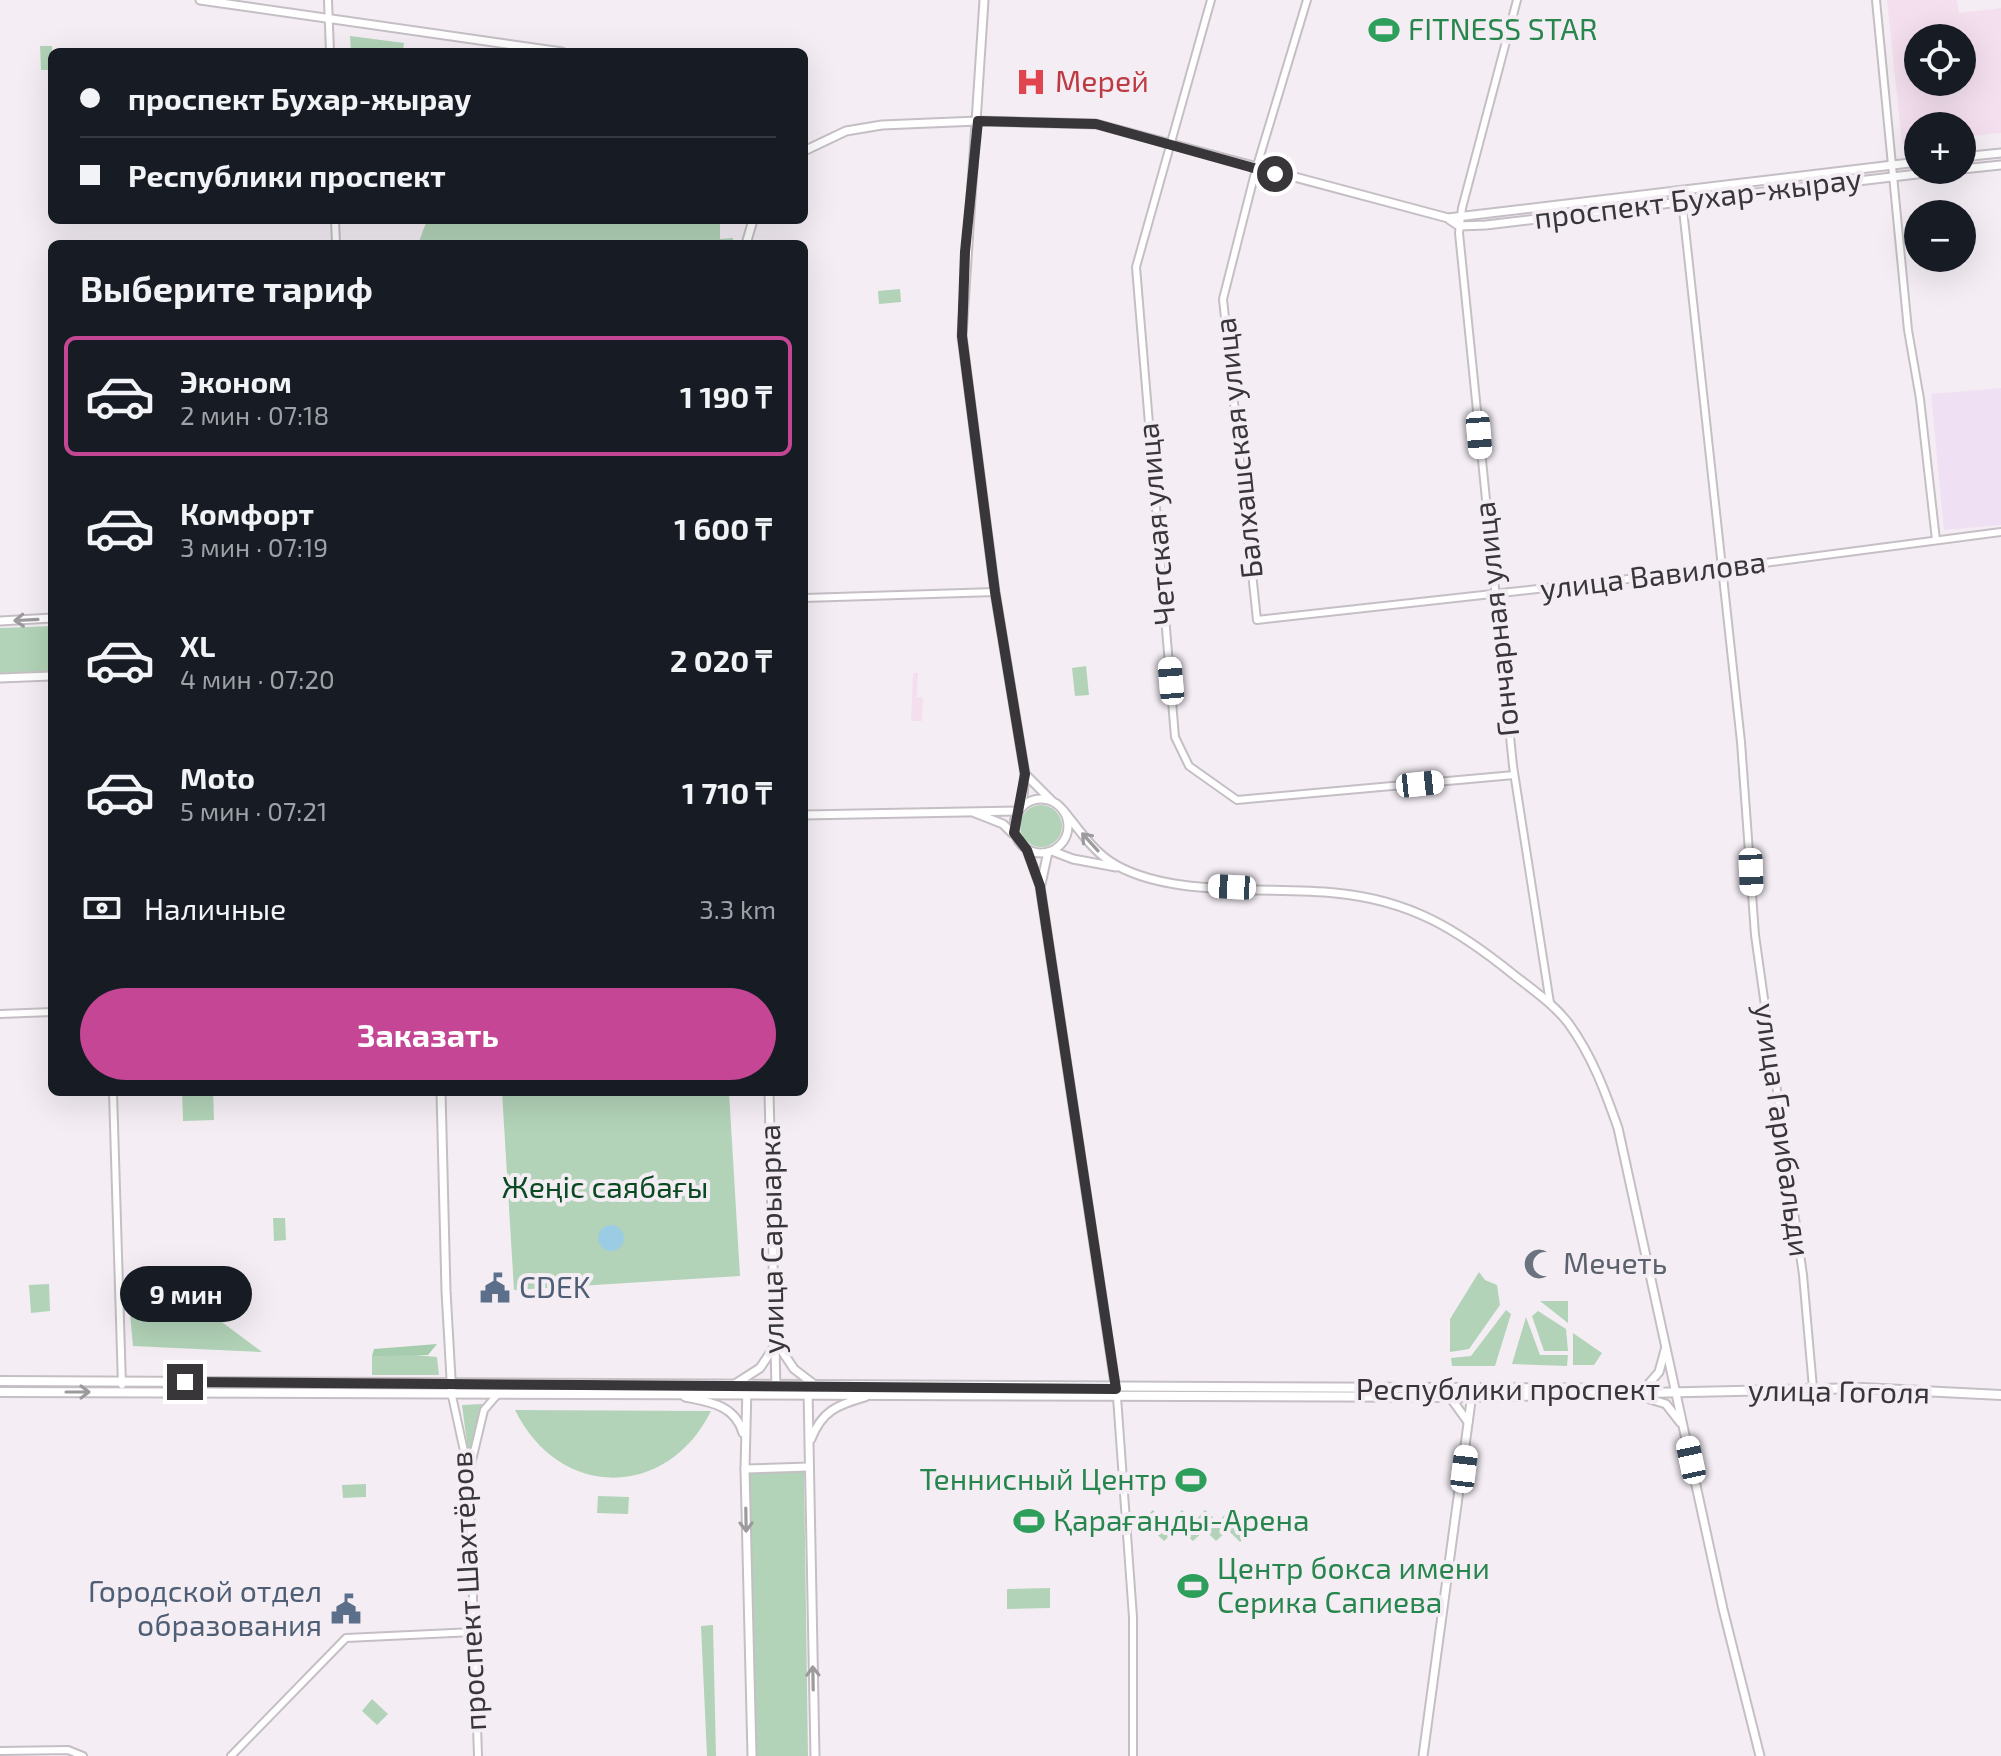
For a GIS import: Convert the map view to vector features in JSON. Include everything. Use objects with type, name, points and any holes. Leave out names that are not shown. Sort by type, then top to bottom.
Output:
[{"type":"highway","name":"Республики проспект","points":[[0,1381],[122,1381],[497,1395],[685,1397],[1472,1393],[1645,1388],[1676,1391]]},
{"type":"highway","name":"Республики проспект","points":[[0,1392],[452,1391],[776,1386],[1450,1397],[1472,1393],[1483,1397],[1637,1395],[1676,1391]]},
{"type":"highway","name":"улица Гоголя","points":[[1676,1391],[1813,1388],[2001,1395]]},
{"type":"main road","points":[[200,0],[533,48]]},
{"type":"main road","points":[[984,0],[978,121],[961,314],[967,394],[1025,774],[1020,809],[1014,825],[1017,840]]},
{"type":"main road","points":[[808,149],[846,131],[866,127],[978,121],[1096,124],[1459,222]]},
{"type":"main road","points":[[1976,156],[2001,153]]},
{"type":"main road","name":"проспект Бухар-жырау","points":[[1459,222],[1904,164]]},
{"type":"main road","points":[[1976,168],[2001,165]]},
{"type":"main road","name":"проспект Бухар-жырау","points":[[1459,222],[1681,201],[1904,175]]},
{"type":"main road","points":[[0,621],[48,618]]},
{"type":"main road","points":[[0,678],[48,676]]},
{"type":"main road","points":[[1025,774],[1095,848],[1122,868]]},
{"type":"main road","points":[[808,815],[1020,809],[1038,799],[1059,807]]},
{"type":"main road","points":[[1040,886],[1050,852],[1067,832],[1059,807]]},
{"type":"main road","points":[[969,811],[1003,824],[1027,850],[1040,886],[1117,1393]]},
{"type":"main road","points":[[1027,850],[1122,868],[1164,881],[1335,893],[1388,901],[1448,927],[1550,1003],[1567,1021],[1596,1068],[1618,1128],[1760,1756]]},
{"type":"main road","name":"проспект Шахтёров","points":[[441,1096],[452,1391]]},
{"type":"main road","name":"улица Сарыарка","points":[[769,1096],[775,1397]]},
{"type":"main road","points":[[1645,1388],[1662,1367],[1666,1340]]},
{"type":"main road","points":[[732,1386],[760,1368],[776,1341]]},
{"type":"main road","points":[[776,1341],[786,1360],[812,1387],[808,1397],[808,1444],[815,1756]]},
{"type":"main road","points":[[747,1386],[745,1465],[752,1756]]},
{"type":"main road","points":[[1423,1756],[1472,1393]]},
{"type":"main road","points":[[1637,1395],[1666,1404],[1685,1431]]},
{"type":"main road","points":[[685,1397],[718,1404],[728,1410],[742,1429],[745,1465]]},
{"type":"main road","points":[[808,1444],[821,1418],[834,1405],[865,1397]]},
{"type":"main road","points":[[1450,1397],[1465,1412],[1469,1424]]},
{"type":"main road","points":[[1469,1424],[1477,1402],[1483,1397]]},
{"type":"main road","points":[[745,1465],[809,1467]]},
{"type":"street","points":[[328,0],[330,48]]},
{"type":"street","name":"Четская улица","points":[[1211,0],[1169,144],[1136,276],[1175,737],[1183,757],[1237,800],[1514,775]]},
{"type":"street","name":"Балхашская улица","points":[[1257,620],[1223,308],[1256,169],[1307,0]]},
{"type":"street","name":"Гончарная улица","points":[[1517,0],[1459,222],[1514,775],[1550,1003]]},
{"type":"street","points":[[1876,0],[1908,330],[1920,399],[1936,540]]},
{"type":"street","name":"улица Гарибальди","points":[[1681,191],[1719,569],[1741,742],[1755,935],[1803,1275],[1813,1388]]},
{"type":"street","name":"улица Вавилова","points":[[1257,620],[1719,569],[2001,532]]},
{"type":"street","points":[[808,598],[995,592]]},
{"type":"street","points":[[0,1014],[48,1012]]},
{"type":"street","points":[[113,1096],[122,1393]]},
{"type":"street","name":"проспект Шахтёров","points":[[452,1391],[469,1474],[478,1756]]},
{"type":"street","points":[[1117,1393],[1132,1603],[1133,1756]]},
{"type":"street","points":[[469,1474],[484,1410],[497,1395]]},
{"type":"street","points":[[231,1756],[346,1638],[356,1634],[474,1632]]},
{"type":"street","points":[[0,1751],[68,1750],[83,1756]]},
{"type":"shaded area","points":[[1887,0],[1957,0],[1959,13],[2001,8],[2001,133],[1976,136],[1976,112],[1904,112],[1904,144]]},
{"type":"shaded area","points":[[2001,388],[2001,525],[1944,530],[1931,394]]},
{"type":"shaded area","points":[[913,673],[918,673],[917,697],[923,698],[922,721],[911,721]]},
{"type":"green space","points":[[350,36],[404,43],[403,48],[351,48]]},
{"type":"green space","points":[[40,46],[52,46],[48,48],[48,70],[41,70]]},
{"type":"green space","points":[[426,224],[720,224],[720,239],[733,238],[733,240],[420,240]]},
{"type":"green space","points":[[900,289],[901,302],[879,304],[878,291]]},
{"type":"green space","points":[[48,626],[48,671],[0,673],[0,628]]},
{"type":"green space","points":[[1086,666],[1089,695],[1075,696],[1072,668]]},
{"type":"green space","points":[[1041,805],[1056,811],[1062,826],[1056,841],[1041,847],[1026,841],[1020,826],[1026,811]]},
{"type":"green space","points":[[182,1096],[213,1096],[214,1120],[183,1121]]},
{"type":"green space","name":"Жеңіс саябағы","points":[[502,1096],[729,1096],[740,1276],[514,1290]]},
{"type":"green space","points":[[273,1218],[285,1218],[286,1240],[274,1241]]},
{"type":"green space","points":[[1479,1272],[1485,1280],[1497,1285],[1500,1305],[1469,1349],[1450,1352],[1450,1319]]},
{"type":"green space","points":[[127,1282],[168,1282],[262,1352],[133,1346]]},
{"type":"green space","points":[[49,1284],[50,1311],[31,1313],[29,1285]]},
{"type":"green space","points":[[1540,1301],[1568,1301],[1568,1323]]},
{"type":"green space","points":[[1506,1310],[1511,1314],[1495,1366],[1452,1366],[1451,1358],[1471,1356]]},
{"type":"green space","points":[[1538,1311],[1566,1329],[1568,1351],[1544,1351],[1532,1316]]},
{"type":"green space","points":[[1526,1317],[1540,1355],[1568,1355],[1567,1366],[1512,1364]]},
{"type":"green space","points":[[1573,1333],[1602,1353],[1594,1365],[1573,1365]]},
{"type":"green space","points":[[437,1344],[428,1355],[372,1356],[374,1349]]},
{"type":"green space","points":[[394,1353],[437,1357],[439,1375],[372,1375],[372,1356]]},
{"type":"green space","points":[[0,1384],[112,1385],[112,1388]]},
{"type":"green space","points":[[129,1385],[437,1388],[436,1391]]},
{"type":"green space","points":[[482,1404],[472,1456],[469,1458],[462,1405]]},
{"type":"green space","points":[[515,1410],[711,1411],[692,1440],[668,1461],[641,1474],[613,1478],[585,1473],[558,1461],[534,1440]]},
{"type":"green space","points":[[749,1469],[804,1470],[808,1756],[754,1756]]},
{"type":"green space","points":[[366,1484],[366,1497],[343,1498],[342,1485]]},
{"type":"green space","points":[[598,1496],[629,1497],[628,1514],[597,1513]]},
{"type":"green space","points":[[1153,1510],[1167,1524],[1182,1510],[1194,1522],[1205,1510],[1218,1522],[1229,1510],[1251,1531],[1240,1542],[1228,1530],[1216,1541],[1205,1530],[1193,1541],[1178,1528],[1164,1541],[1142,1520]]},
{"type":"green space","points":[[1050,1588],[1050,1608],[1007,1609],[1007,1589]]},
{"type":"green space","points":[[713,1625],[716,1756],[707,1756],[701,1626]]},
{"type":"green space","points":[[372,1699],[388,1714],[377,1725],[362,1711]]},
{"type":"water","points":[[611,1225],[620,1229],[624,1238],[620,1247],[611,1251],[602,1247],[598,1238],[602,1229]]},
{"type":"place","name":"FITNESS STAR","points":[[1384,30]]},
{"type":"place","name":"Мерей","points":[[1031,82]]},
{"type":"place","name":"Мечеть","points":[[1539,1264]]},
{"type":"place","name":"CDEK","points":[[495,1288]]},
{"type":"place","name":"Теннисный Центр","points":[[1191,1480]]},
{"type":"place","name":"Қарағанды-Арена","points":[[1029,1521]]},
{"type":"place","name":"Центр бокса имени Серика Сапиева","points":[[1193,1586]]},
{"type":"place","name":"Городской отдел образования","points":[[346,1609]]},
{"type":"route","points":[[185,1382],[1116,1389],[1040,886],[1027,850],[1014,833],[1015,817],[1022,807],[1025,774],[995,592],[967,394],[962,336],[965,252],[978,121],[1096,124],[1275,174]]}]
